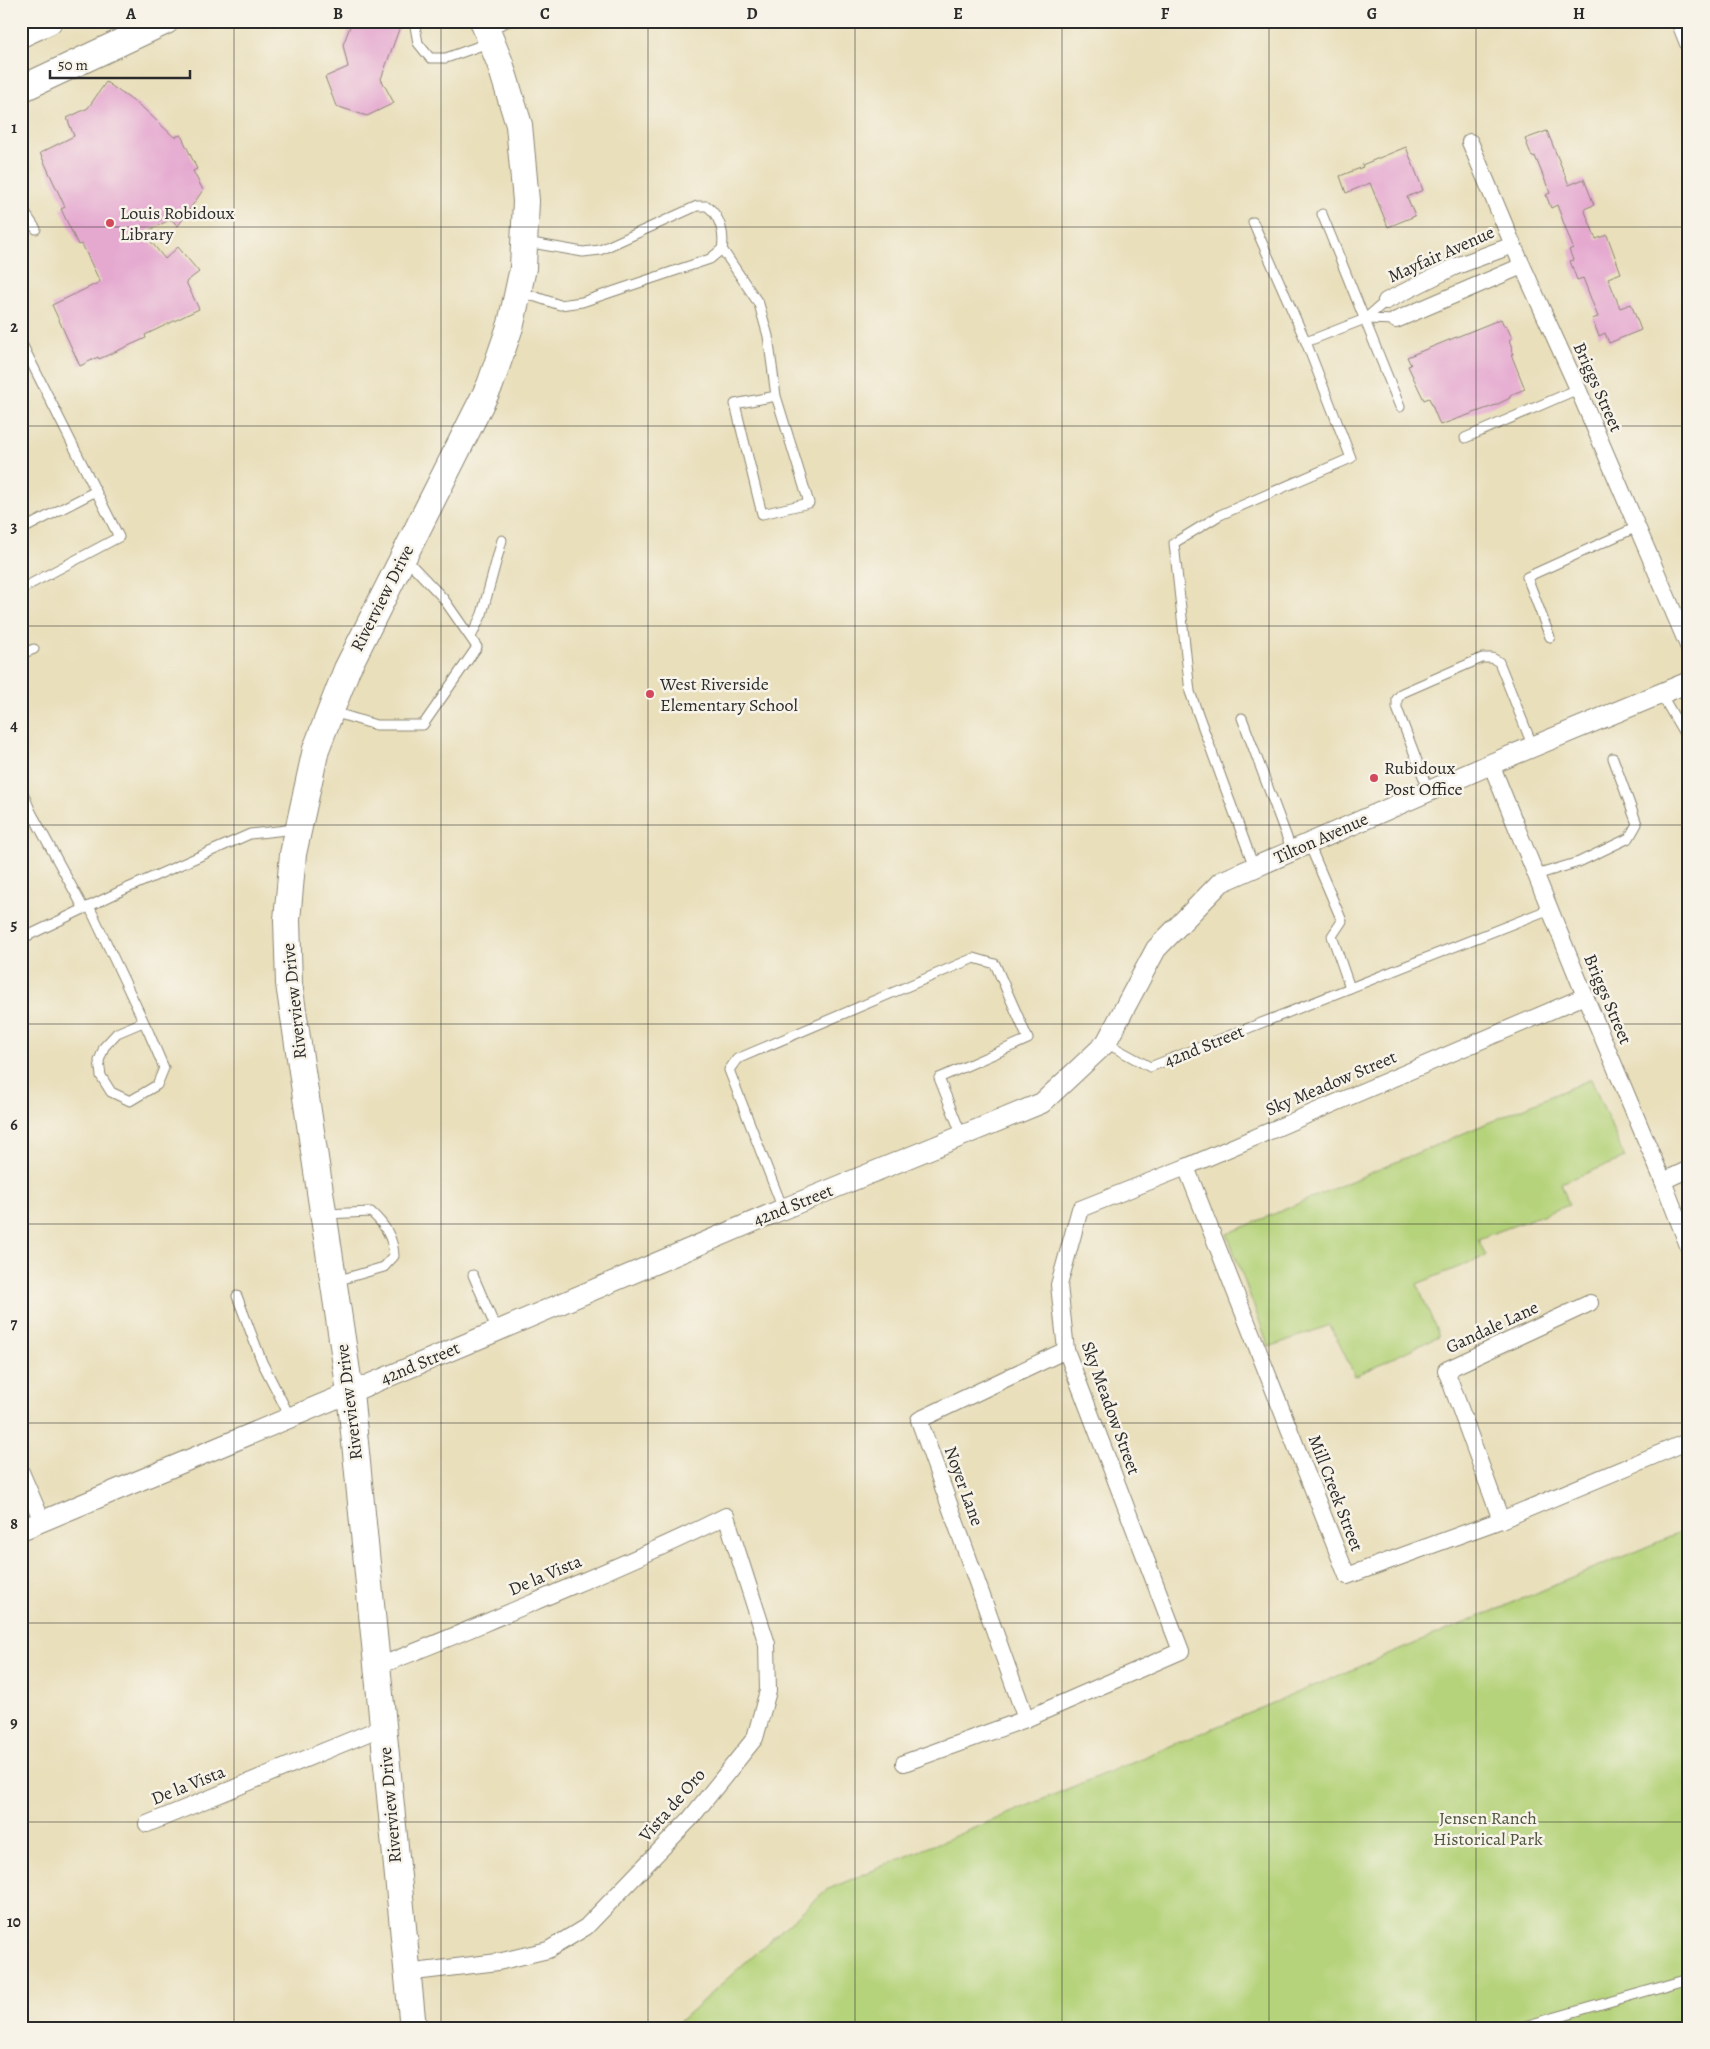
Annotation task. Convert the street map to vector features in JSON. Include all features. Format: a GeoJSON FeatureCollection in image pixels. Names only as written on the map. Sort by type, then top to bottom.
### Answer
{"type":"FeatureCollection","features":[{"type":"Feature","properties":{"kind":"main road"},"geometry":{"type":"LineString","coordinates":[[21,34],[48,21]]}},
{"type":"Feature","properties":{"kind":"main road"},"geometry":{"type":"LineString","coordinates":[[21,89],[166,21]]}},
{"type":"Feature","properties":{"kind":"main road","name":"Riverview Drive"},"geometry":{"type":"LineString","coordinates":[[413,2028],[406,1973],[378,1666],[350,1392],[322,1215],[289,984],[287,920],[292,854],[316,749],[347,669],[490,384],[511,324],[523,268],[526,201],[519,125],[500,63],[493,29]]}},
{"type":"Feature","properties":{"kind":"street"},"geometry":{"type":"LineString","coordinates":[[1679,21],[1689,46]]}},
{"type":"Feature","properties":{"kind":"street","name":"Briggs Street"},"geometry":{"type":"LineString","coordinates":[[1470,142],[1522,266],[1578,389],[1689,648]]}},
{"type":"Feature","properties":{"kind":"street","name":"Mayfair Avenue"},"geometry":{"type":"LineString","coordinates":[[1386,301],[1454,267],[1513,245]]}},
{"type":"Feature","properties":{"kind":"street"},"geometry":{"type":"LineString","coordinates":[[1396,320],[1522,266]]}},
{"type":"Feature","properties":{"kind":"street"},"geometry":{"type":"LineString","coordinates":[[1428,280],[1437,302]]}},
{"type":"Feature","properties":{"kind":"street","name":"Tilton Avenue"},"geometry":{"type":"LineString","coordinates":[[1106,1043],[1156,949],[1221,882],[1491,764],[1689,682]]}},
{"type":"Feature","properties":{"kind":"street","name":"Briggs Street"},"geometry":{"type":"LineString","coordinates":[[1491,764],[1689,1248]]}},
{"type":"Feature","properties":{"kind":"street","name":"Sky Meadow Street"},"geometry":{"type":"LineString","coordinates":[[904,1763],[1026,1719],[1182,1651],[1066,1350],[1059,1285],[1080,1209],[1186,1167],[1585,996]]}},
{"type":"Feature","properties":{"kind":"street","name":"42nd Street"},"geometry":{"type":"LineString","coordinates":[[21,1530],[783,1209],[1042,1103],[1106,1043]]}},
{"type":"Feature","properties":{"kind":"street","name":"Mill Creek Street"},"geometry":{"type":"LineString","coordinates":[[1186,1167],[1347,1576],[1501,1520],[1689,1441]]}},
{"type":"Feature","properties":{"kind":"street"},"geometry":{"type":"LineString","coordinates":[[1663,1181],[1689,1169]]}},
{"type":"Feature","properties":{"kind":"street","name":"Gandale Lane"},"geometry":{"type":"LineString","coordinates":[[1501,1520],[1446,1370],[1590,1303]]}},
{"type":"Feature","properties":{"kind":"street","name":"Noyer Lane"},"geometry":{"type":"LineString","coordinates":[[1026,1719],[919,1420],[1066,1350]]}},
{"type":"Feature","properties":{"kind":"street"},"geometry":{"type":"LineString","coordinates":[[21,1472],[42,1521]]}},
{"type":"Feature","properties":{"kind":"street","name":"De la Vista"},"geometry":{"type":"LineString","coordinates":[[378,1666],[600,1574],[726,1516]]}},
{"type":"Feature","properties":{"kind":"street","name":"Vista de Oro"},"geometry":{"type":"LineString","coordinates":[[406,1973],[498,1962],[548,1950],[586,1927],[690,1819],[755,1738],[768,1691],[767,1644],[726,1516]]}},
{"type":"Feature","properties":{"kind":"street","name":"De la Vista"},"geometry":{"type":"LineString","coordinates":[[147,1824],[383,1727]]}},
{"type":"Feature","properties":{"kind":"lane"},"geometry":{"type":"LineString","coordinates":[[414,21],[418,43],[430,58],[446,58],[493,29]]}},
{"type":"Feature","properties":{"kind":"lane"},"geometry":{"type":"LineString","coordinates":[[21,206],[36,229]]}},
{"type":"Feature","properties":{"kind":"lane"},"geometry":{"type":"LineString","coordinates":[[518,292],[560,305],[582,302],[717,255],[722,249],[724,238],[714,211],[708,206],[697,206],[600,250],[583,252],[524,242]]}},
{"type":"Feature","properties":{"kind":"lane"},"geometry":{"type":"LineString","coordinates":[[1322,214],[1400,407]]}},
{"type":"Feature","properties":{"kind":"lane"},"geometry":{"type":"LineString","coordinates":[[1253,222],[1306,342],[1351,458],[1220,515],[1174,543],[1190,692],[1254,868]]}},
{"type":"Feature","properties":{"kind":"lane"},"geometry":{"type":"LineString","coordinates":[[722,249],[759,304],[768,336],[776,396],[809,503],[762,514],[735,404],[776,396]]}},
{"type":"Feature","properties":{"kind":"lane"},"geometry":{"type":"LineString","coordinates":[[1306,342],[1365,319],[1386,301]]}},
{"type":"Feature","properties":{"kind":"lane"},"geometry":{"type":"LineString","coordinates":[[1365,319],[1396,320]]}},
{"type":"Feature","properties":{"kind":"lane"},"geometry":{"type":"LineString","coordinates":[[21,342],[119,538],[21,589]]}},
{"type":"Feature","properties":{"kind":"lane"},"geometry":{"type":"LineString","coordinates":[[1466,438],[1578,389]]}},
{"type":"Feature","properties":{"kind":"lane"},"geometry":{"type":"LineString","coordinates":[[21,530],[96,491]]}},
{"type":"Feature","properties":{"kind":"lane"},"geometry":{"type":"LineString","coordinates":[[1550,637],[1527,577],[1637,527]]}},
{"type":"Feature","properties":{"kind":"lane"},"geometry":{"type":"LineString","coordinates":[[471,637],[482,614],[502,540]]}},
{"type":"Feature","properties":{"kind":"lane"},"geometry":{"type":"LineString","coordinates":[[331,711],[376,725],[423,726],[478,647],[443,598],[403,556]]}},
{"type":"Feature","properties":{"kind":"lane"},"geometry":{"type":"LineString","coordinates":[[21,654],[34,649]]}},
{"type":"Feature","properties":{"kind":"lane"},"geometry":{"type":"LineString","coordinates":[[1429,792],[1397,708],[1397,699],[1402,693],[1482,658],[1492,658],[1499,662],[1534,747]]}},
{"type":"Feature","properties":{"kind":"lane"},"geometry":{"type":"LineString","coordinates":[[1661,694],[1689,742]]}},
{"type":"Feature","properties":{"kind":"lane"},"geometry":{"type":"LineString","coordinates":[[1242,718],[1300,848],[1342,921],[1332,936],[1350,988]]}},
{"type":"Feature","properties":{"kind":"lane"},"geometry":{"type":"LineString","coordinates":[[1536,875],[1579,862],[1629,838],[1637,824],[1613,758]]}},
{"type":"Feature","properties":{"kind":"lane"},"geometry":{"type":"LineString","coordinates":[[21,788],[31,812],[87,908],[143,1022],[164,1068],[157,1085],[130,1101],[111,1092],[101,1076],[99,1061],[104,1047],[117,1032],[143,1022]]}},
{"type":"Feature","properties":{"kind":"lane"},"geometry":{"type":"LineString","coordinates":[[21,811],[31,812]]}},
{"type":"Feature","properties":{"kind":"lane"},"geometry":{"type":"LineString","coordinates":[[21,939],[250,834],[298,828]]}},
{"type":"Feature","properties":{"kind":"lane","name":"42nd Street"},"geometry":{"type":"LineString","coordinates":[[1106,1043],[1150,1067],[1550,909]]}},
{"type":"Feature","properties":{"kind":"lane"},"geometry":{"type":"LineString","coordinates":[[783,1209],[729,1070],[737,1059],[974,958],[995,964],[1028,1039],[939,1078],[962,1136]]}},
{"type":"Feature","properties":{"kind":"lane"},"geometry":{"type":"LineString","coordinates":[[322,1215],[371,1212],[383,1223],[393,1243],[394,1256],[384,1267],[333,1282]]}},
{"type":"Feature","properties":{"kind":"lane"},"geometry":{"type":"LineString","coordinates":[[473,1275],[497,1331]]}},
{"type":"Feature","properties":{"kind":"lane"},"geometry":{"type":"LineString","coordinates":[[237,1296],[262,1362],[290,1417]]}},
{"type":"Feature","properties":{"kind":"lane"},"geometry":{"type":"LineString","coordinates":[[1518,2028],[1689,1979]]}},
{"type":"Feature","properties":{"kind":"green space"},"geometry":{"type":"Polygon","coordinates":[[[1591,1079],[1625,1158],[1561,1183],[1569,1205],[1478,1239],[1486,1256],[1417,1284],[1439,1336],[1355,1376],[1330,1325],[1269,1347],[1227,1234],[1591,1079]]]}},
{"type":"Feature","properties":{"kind":"green space","name":"Jensen Ranch Historical Park"},"geometry":{"type":"Polygon","coordinates":[[[1689,1529],[1689,2028],[678,2028],[680,2021],[826,1890],[1689,1529]]]}},
{"type":"Feature","properties":{"kind":"building"},"geometry":{"type":"Polygon","coordinates":[[[352,21],[402,21],[381,79],[394,103],[367,116],[336,106],[325,77],[348,67],[343,45],[352,21]]]}},
{"type":"Feature","properties":{"kind":"building","name":"Louis Robidoux Library"},"geometry":{"type":"Polygon","coordinates":[[[106,82],[143,108],[174,137],[181,135],[197,169],[193,171],[203,190],[178,226],[171,219],[144,233],[165,259],[178,247],[199,272],[186,282],[199,309],[145,335],[146,338],[80,366],[52,305],[100,282],[82,244],[78,245],[61,209],[65,207],[40,153],[74,136],[67,118],[88,108],[106,82]]]}},
{"type":"Feature","properties":{"kind":"building"},"geometry":{"type":"Polygon","coordinates":[[[1547,131],[1569,185],[1584,179],[1594,205],[1584,209],[1596,239],[1607,235],[1621,273],[1608,278],[1620,308],[1631,304],[1641,330],[1609,343],[1605,333],[1599,336],[1592,319],[1598,317],[1583,278],[1577,280],[1570,261],[1573,260],[1569,250],[1573,248],[1557,205],[1551,208],[1546,195],[1550,193],[1535,156],[1532,157],[1525,139],[1547,131]]]}},
{"type":"Feature","properties":{"kind":"building"},"geometry":{"type":"Polygon","coordinates":[[[1406,147],[1423,190],[1407,197],[1415,216],[1388,227],[1370,183],[1346,193],[1340,176],[1406,147]]]}},
{"type":"Feature","properties":{"kind":"building"},"geometry":{"type":"Polygon","coordinates":[[[1501,319],[1512,338],[1509,340],[1513,354],[1511,354],[1525,389],[1510,395],[1510,398],[1496,405],[1440,425],[1429,398],[1424,400],[1408,366],[1411,365],[1407,357],[1501,319]]]}},
{"type":"Feature","properties":{"kind":"place","name":"Louis Robidoux Library"},"geometry":{"type":"Point","coordinates":[110,223]}},
{"type":"Feature","properties":{"kind":"place","name":"West Riverside Elementary School"},"geometry":{"type":"Point","coordinates":[650,694]}},
{"type":"Feature","properties":{"kind":"place","name":"Rubidoux Post Office"},"geometry":{"type":"Point","coordinates":[1374,778]}}]}
